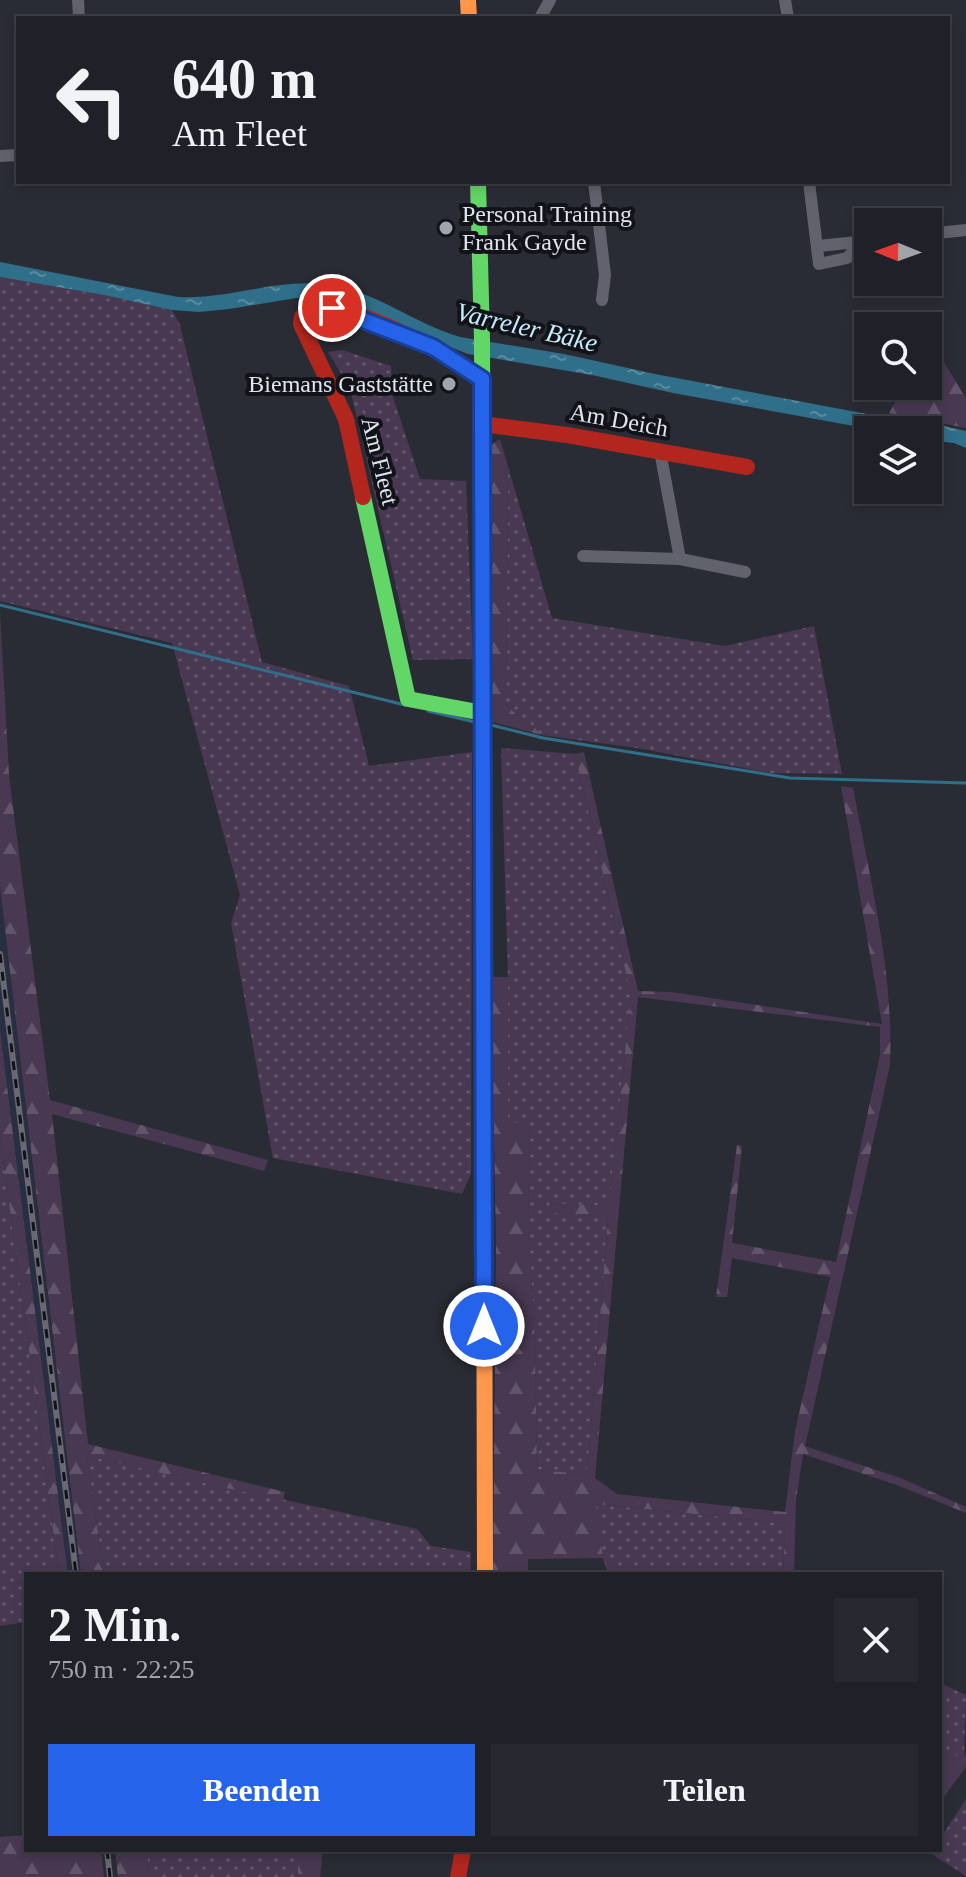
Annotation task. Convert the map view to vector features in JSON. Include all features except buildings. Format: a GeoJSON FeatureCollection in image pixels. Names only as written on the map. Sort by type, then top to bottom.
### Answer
{"type":"FeatureCollection","features":[{"type":"Feature","properties":{"kind":"main road"},"geometry":{"type":"LineString","coordinates":[[478,184],[482,337],[485,1572]]}},
{"type":"Feature","properties":{"kind":"main road","name":"Am Fleet"},"geometry":{"type":"LineString","coordinates":[[482,379],[433,347],[356,315],[320,307],[302,317],[301,324],[346,419],[408,699],[482,720]]}},
{"type":"Feature","properties":{"kind":"main road","name":"Am Deich"},"geometry":{"type":"LineString","coordinates":[[482,424],[567,435],[747,467]]}},
{"type":"Feature","properties":{"kind":"main road"},"geometry":{"type":"LineString","coordinates":[[458,1877],[463,1852]]}},
{"type":"Feature","properties":{"kind":"street"},"geometry":{"type":"LineString","coordinates":[[594,184],[605,275],[602,300]]}},
{"type":"Feature","properties":{"kind":"street"},"geometry":{"type":"LineString","coordinates":[[809,184],[818,246],[854,243]]}},
{"type":"Feature","properties":{"kind":"street"},"geometry":{"type":"LineString","coordinates":[[942,233],[966,230]]}},
{"type":"Feature","properties":{"kind":"street"},"geometry":{"type":"LineString","coordinates":[[660,451],[680,559]]}},
{"type":"Feature","properties":{"kind":"street"},"geometry":{"type":"LineString","coordinates":[[583,556],[680,559],[745,572]]}},
{"type":"Feature","properties":{"kind":"shaded area"},"geometry":{"type":"Polygon","coordinates":[[[0,886],[81,1572],[68,1572],[0,1030],[0,886]]]}},
{"type":"Feature","properties":{"kind":"green space"},"geometry":{"type":"Polygon","coordinates":[[[0,277],[172,310],[180,325],[262,662],[349,686],[369,766],[472,752],[471,1174],[462,1194],[273,1158],[231,923],[240,895],[172,643],[0,601],[0,277]]]}},
{"type":"Feature","properties":{"kind":"green space"},"geometry":{"type":"Polygon","coordinates":[[[342,350],[391,366],[392,394],[420,479],[466,481],[473,659],[413,660],[350,388],[328,352],[342,350]]]}},
{"type":"Feature","properties":{"kind":"green space"},"geometry":{"type":"Polygon","coordinates":[[[942,359],[966,398],[966,428],[942,423],[942,416],[889,413],[896,400],[942,400],[942,359]]]}},
{"type":"Feature","properties":{"kind":"green space"},"geometry":{"type":"Polygon","coordinates":[[[500,439],[508,466],[506,704],[541,735],[489,721],[491,445],[500,439]]]}},
{"type":"Feature","properties":{"kind":"green space"},"geometry":{"type":"Polygon","coordinates":[[[508,466],[552,618],[725,646],[814,626],[842,774],[771,773],[637,748],[541,735],[515,713],[506,704],[508,466]]]}},
{"type":"Feature","properties":{"kind":"green space"},"geometry":{"type":"Polygon","coordinates":[[[0,613],[9,775],[50,1100],[268,1160],[264,1171],[52,1114],[88,1444],[285,1492],[283,1501],[87,1456],[104,1572],[81,1572],[0,886],[0,613]]]}},
{"type":"Feature","properties":{"kind":"green space"},"geometry":{"type":"Polygon","coordinates":[[[501,748],[575,754],[631,995],[609,1207],[550,1203],[549,1212],[608,1217],[587,1474],[537,1470],[535,1342],[528,1228],[530,1123],[508,1123],[508,977],[501,748]]]}},
{"type":"Feature","properties":{"kind":"green space"},"geometry":{"type":"Polygon","coordinates":[[[584,752],[638,991],[671,992],[882,1024],[841,786],[853,788],[885,960],[890,1065],[805,1446],[903,1479],[966,1507],[966,1513],[897,1485],[803,1454],[796,1500],[794,1572],[783,1572],[785,1523],[596,1504],[603,1558],[528,1559],[528,1572],[493,1572],[496,1243],[491,977],[508,977],[508,1123],[530,1123],[528,1228],[535,1342],[537,1470],[587,1474],[608,1218],[549,1212],[550,1203],[609,1206],[631,995],[575,754],[584,752]],[[638,997],[595,1478],[617,1494],[785,1512],[795,1431],[830,1277],[732,1258],[727,1297],[716,1297],[737,1145],[742,1146],[732,1243],[836,1262],[880,1055],[880,1027],[638,997]]]}},
{"type":"Feature","properties":{"kind":"green space"},"geometry":{"type":"Polygon","coordinates":[[[0,1030],[68,1572],[59,1572],[0,1136],[0,1030]]]}},
{"type":"Feature","properties":{"kind":"green space"},"geometry":{"type":"Polygon","coordinates":[[[0,1136],[59,1572],[24,1572],[24,1622],[0,1626],[0,1136]]]}},
{"type":"Feature","properties":{"kind":"green space"},"geometry":{"type":"Polygon","coordinates":[[[87,1456],[417,1529],[431,1546],[471,1552],[470,1572],[104,1572],[87,1456]]]}},
{"type":"Feature","properties":{"kind":"green space"},"geometry":{"type":"Polygon","coordinates":[[[595,1504],[785,1523],[783,1572],[607,1572],[595,1504]]]}},
{"type":"Feature","properties":{"kind":"green space"},"geometry":{"type":"Polygon","coordinates":[[[942,1684],[966,1695],[964,1757],[942,1753],[942,1684]]]}},
{"type":"Feature","properties":{"kind":"green space"},"geometry":{"type":"Polygon","coordinates":[[[942,1753],[964,1757],[966,1754],[966,1767],[942,1799],[942,1753]]]}},
{"type":"Feature","properties":{"kind":"green space"},"geometry":{"type":"Polygon","coordinates":[[[966,1799],[966,1876],[930,1853],[942,1852],[942,1836],[966,1799]]]}},
{"type":"Feature","properties":{"kind":"green space"},"geometry":{"type":"Polygon","coordinates":[[[24,1835],[24,1852],[101,1852],[104,1877],[0,1877],[0,1837],[24,1835]]]}},
{"type":"Feature","properties":{"kind":"green space"},"geometry":{"type":"Polygon","coordinates":[[[115,1852],[146,1852],[150,1877],[118,1877],[115,1852]]]}},
{"type":"Feature","properties":{"kind":"green space"},"geometry":{"type":"Polygon","coordinates":[[[146,1852],[298,1852],[298,1877],[150,1877],[146,1852]]]}},
{"type":"Feature","properties":{"kind":"green space"},"geometry":{"type":"Polygon","coordinates":[[[298,1852],[323,1852],[320,1877],[298,1877],[298,1852]]]}},
{"type":"Feature","properties":{"kind":"water"},"geometry":{"type":"Polygon","coordinates":[[[0,262],[178,297],[292,284],[330,285],[364,294],[460,337],[564,354],[878,416],[854,416],[854,426],[468,354],[335,301],[296,298],[199,312],[172,310],[0,277],[0,262]]]}},
{"type":"Feature","properties":{"kind":"water"},"geometry":{"type":"Polygon","coordinates":[[[942,426],[966,431],[966,448],[942,442],[942,426]]]}},
{"type":"Feature","properties":{"kind":"waterway"},"geometry":{"type":"LineString","coordinates":[[0,605],[405,705]]}},
{"type":"Feature","properties":{"kind":"waterway"},"geometry":{"type":"LineString","coordinates":[[428,711],[475,722]]}},
{"type":"Feature","properties":{"kind":"waterway"},"geometry":{"type":"LineString","coordinates":[[491,725],[543,738],[790,778],[966,783]]}},
{"type":"Feature","properties":{"kind":"railway"},"geometry":{"type":"LineString","coordinates":[[0,954],[76,1572]]}},
{"type":"Feature","properties":{"kind":"railway"},"geometry":{"type":"LineString","coordinates":[[107,1852],[110,1877]]}},
{"type":"Feature","properties":{"kind":"traffic: fast"},"geometry":{"type":"LineString","coordinates":[[478,184],[482,339],[483,686]]}},
{"type":"Feature","properties":{"kind":"traffic: fast"},"geometry":{"type":"LineString","coordinates":[[363,497],[408,699],[483,713]]}},
{"type":"Feature","properties":{"kind":"traffic: slow"},"geometry":{"type":"LineString","coordinates":[[468,0],[469,16]]}},
{"type":"Feature","properties":{"kind":"traffic: slow"},"geometry":{"type":"LineString","coordinates":[[484,1145],[485,1572]]}},
{"type":"Feature","properties":{"kind":"traffic: jam"},"geometry":{"type":"LineString","coordinates":[[363,497],[346,419],[301,324],[302,317],[320,307],[361,316],[404,334],[482,379]]}},
{"type":"Feature","properties":{"kind":"traffic: jam"},"geometry":{"type":"LineString","coordinates":[[482,424],[567,435],[747,467]]}},
{"type":"Feature","properties":{"kind":"traffic: jam"},"geometry":{"type":"LineString","coordinates":[[483,686],[484,1145]]}},
{"type":"Feature","properties":{"kind":"traffic: jam"},"geometry":{"type":"LineString","coordinates":[[458,1877],[463,1852]]}},
{"type":"Feature","properties":{"kind":"place","name":"Personal Training Frank Gayde"},"geometry":{"type":"Point","coordinates":[446,228]}},
{"type":"Feature","properties":{"kind":"place","name":"Biemans Gaststätte"},"geometry":{"type":"Point","coordinates":[449,384]}},
{"type":"Feature","properties":{"kind":"route"},"geometry":{"type":"LineString","coordinates":[[332,308],[433,347],[482,379],[484,1326]]}},
{"type":"Feature","properties":{"kind":"water label","name":"Varreler Bäke"},"geometry":{"type":"Point","coordinates":[527,327]}}]}
